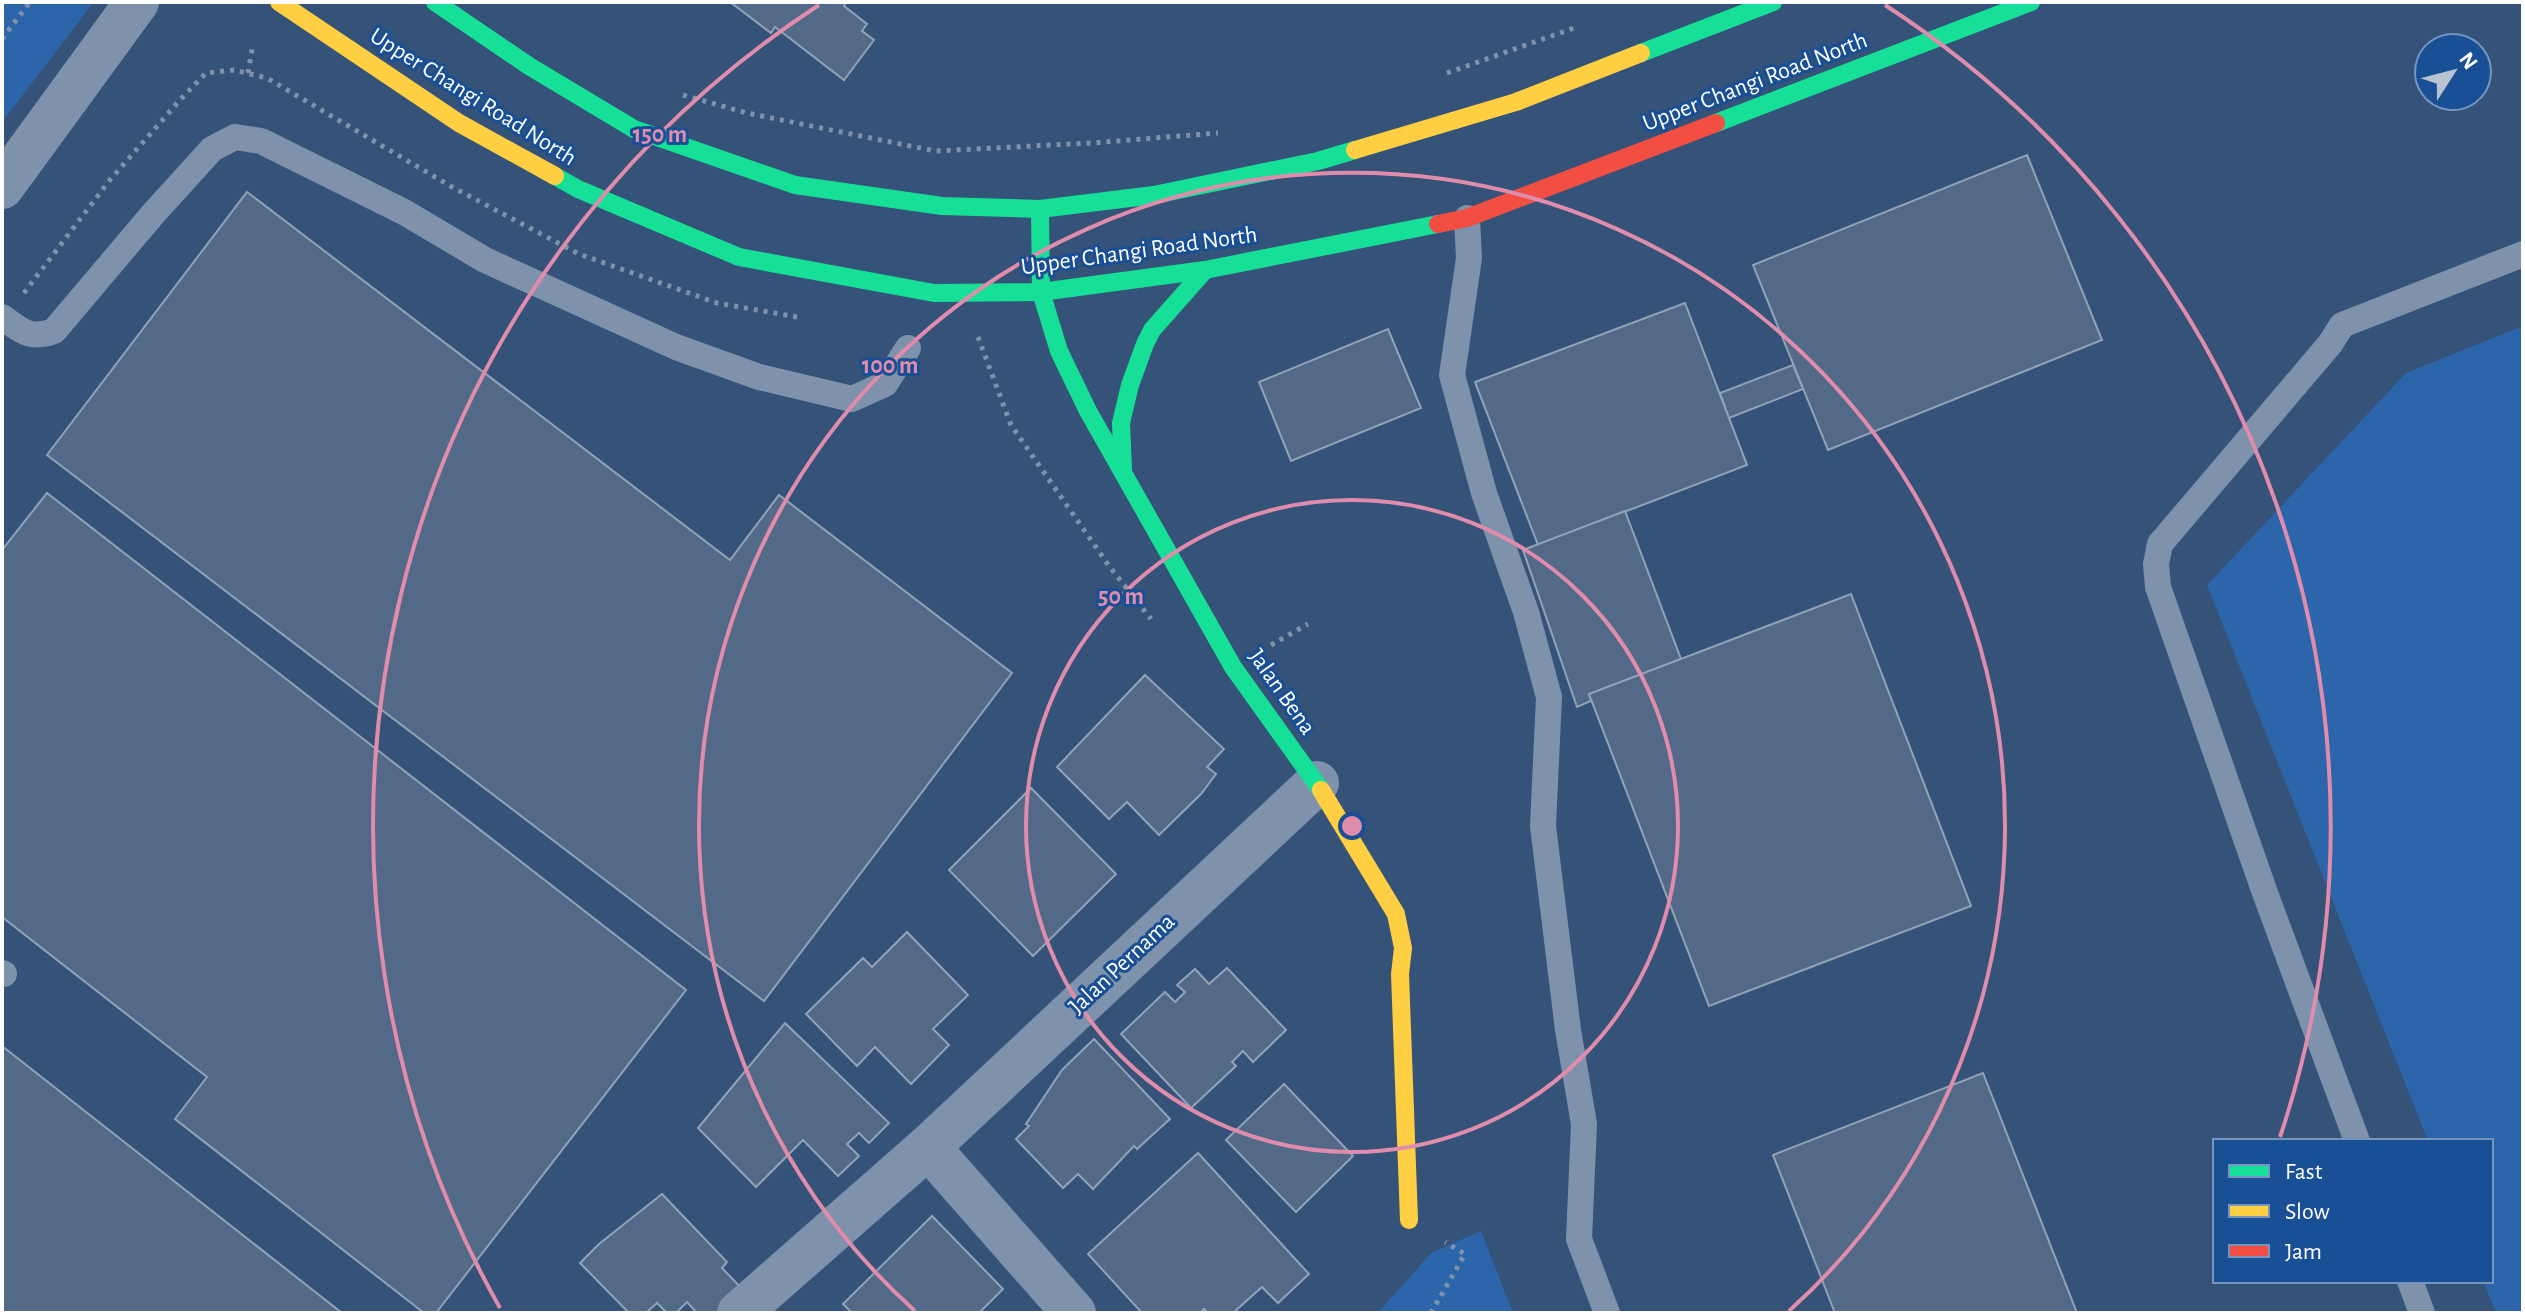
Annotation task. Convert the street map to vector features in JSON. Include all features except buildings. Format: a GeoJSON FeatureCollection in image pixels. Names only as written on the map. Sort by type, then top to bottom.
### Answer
{"type":"FeatureCollection","features":[{"type":"Feature","properties":{"kind":"street"},"geometry":{"type":"LineString","coordinates":[[2,187],[137,2]]}},
{"type":"Feature","properties":{"kind":"street","name":"Upper Changi Road North"},"geometry":{"type":"LineString","coordinates":[[279,2],[459,123],[565,182],[739,257],[934,293],[1041,292],[1205,270],[1467,218],[2031,2]]}},
{"type":"Feature","properties":{"kind":"street"},"geometry":{"type":"LineString","coordinates":[[435,2],[529,66],[634,129],[795,185],[942,206],[1040,209],[1154,195],[1318,161],[1516,102],[1773,2]]}},
{"type":"Feature","properties":{"kind":"street","name":"Jalan Bena"},"geometry":{"type":"LineString","coordinates":[[1040,209],[1041,292],[1059,351],[1088,411],[1233,667],[1317,783],[1396,914],[1403,948],[1400,974],[1409,1220]]}},
{"type":"Feature","properties":{"kind":"street"},"geometry":{"type":"LineString","coordinates":[[1123,473],[1121,423],[1130,385],[1145,344],[1152,330],[1205,270]]}},
{"type":"Feature","properties":{"kind":"street","name":"Jalan Pernama"},"geometry":{"type":"LineString","coordinates":[[739,1313],[928,1147],[1317,783]]}},
{"type":"Feature","properties":{"kind":"street"},"geometry":{"type":"LineString","coordinates":[[928,1147],[1074,1313]]}},
{"type":"Feature","properties":{"kind":"lane"},"geometry":{"type":"LineString","coordinates":[[2,317],[27,334],[40,336],[54,331],[212,149],[235,137],[261,141],[304,162],[404,212],[485,260],[676,347],[759,377],[852,399],[885,384],[908,348]]}},
{"type":"Feature","properties":{"kind":"lane"},"geometry":{"type":"LineString","coordinates":[[1467,218],[1469,258],[1452,375],[1484,493],[1526,612],[1549,697],[1543,826],[1568,1030],[1584,1124],[1579,1239],[1607,1313]]}},
{"type":"Feature","properties":{"kind":"lane"},"geometry":{"type":"LineString","coordinates":[[2356,1139],[2265,893],[2158,587],[2156,564],[2160,544],[2330,344],[2342,325],[2523,254]]}},
{"type":"Feature","properties":{"kind":"lane"},"geometry":{"type":"LineString","coordinates":[[2411,1283],[2422,1313]]}},
{"type":"Feature","properties":{"kind":"path"},"geometry":{"type":"LineString","coordinates":[[2,39],[30,2]]}},
{"type":"Feature","properties":{"kind":"path"},"geometry":{"type":"LineString","coordinates":[[1443,74],[1587,23]]}},
{"type":"Feature","properties":{"kind":"path"},"geometry":{"type":"LineString","coordinates":[[248,73],[252,49]]}},
{"type":"Feature","properties":{"kind":"path"},"geometry":{"type":"LineString","coordinates":[[677,94],[747,113],[935,151],[1231,132]]}},
{"type":"Feature","properties":{"kind":"path"},"geometry":{"type":"LineString","coordinates":[[976,330],[1011,425],[1109,566],[1158,627]]}},
{"type":"Feature","properties":{"kind":"path"},"geometry":{"type":"LineString","coordinates":[[1409,1220],[1465,1254],[1431,1313]]}},
{"type":"Feature","properties":{"kind":"shaded area"},"geometry":{"type":"Polygon","coordinates":[[[2,2],[94,2],[2,122],[2,2]]]}},
{"type":"Feature","properties":{"kind":"shaded area"},"geometry":{"type":"Polygon","coordinates":[[[2523,326],[2523,1313],[2496,1313],[2484,1283],[2493,1283],[2493,1139],[2427,1139],[2207,585],[2406,373],[2523,326]]]}},
{"type":"Feature","properties":{"kind":"shaded area"},"geometry":{"type":"Polygon","coordinates":[[[1481,1231],[1513,1313],[1378,1313],[1431,1253],[1481,1231]]]}},
{"type":"Feature","properties":{"kind":"traffic: fast"},"geometry":{"type":"LineString","coordinates":[[435,2],[529,66],[634,129],[795,185],[942,206],[1040,209],[1154,195],[1318,161],[1355,150]]}},
{"type":"Feature","properties":{"kind":"traffic: fast"},"geometry":{"type":"LineString","coordinates":[[1641,53],[1773,2]]}},
{"type":"Feature","properties":{"kind":"traffic: fast"},"geometry":{"type":"LineString","coordinates":[[1716,123],[2031,2]]}},
{"type":"Feature","properties":{"kind":"traffic: fast"},"geometry":{"type":"LineString","coordinates":[[555,176],[578,189],[739,257],[934,293],[1041,292],[1205,270],[1438,224]]}},
{"type":"Feature","properties":{"kind":"traffic: fast"},"geometry":{"type":"LineString","coordinates":[[1040,209],[1041,292],[1059,351],[1088,411],[1233,667],[1321,790]]}},
{"type":"Feature","properties":{"kind":"traffic: fast"},"geometry":{"type":"LineString","coordinates":[[1123,470],[1121,423],[1130,385],[1145,344],[1152,330],[1205,270]]}},
{"type":"Feature","properties":{"kind":"traffic: slow"},"geometry":{"type":"LineString","coordinates":[[279,2],[459,123],[555,176]]}},
{"type":"Feature","properties":{"kind":"traffic: slow"},"geometry":{"type":"LineString","coordinates":[[1355,150],[1516,102],[1641,53]]}},
{"type":"Feature","properties":{"kind":"traffic: slow"},"geometry":{"type":"LineString","coordinates":[[1321,790],[1396,914],[1403,948],[1400,974],[1409,1220]]}},
{"type":"Feature","properties":{"kind":"traffic: jam"},"geometry":{"type":"LineString","coordinates":[[1438,224],[1467,218],[1716,123]]}}]}
